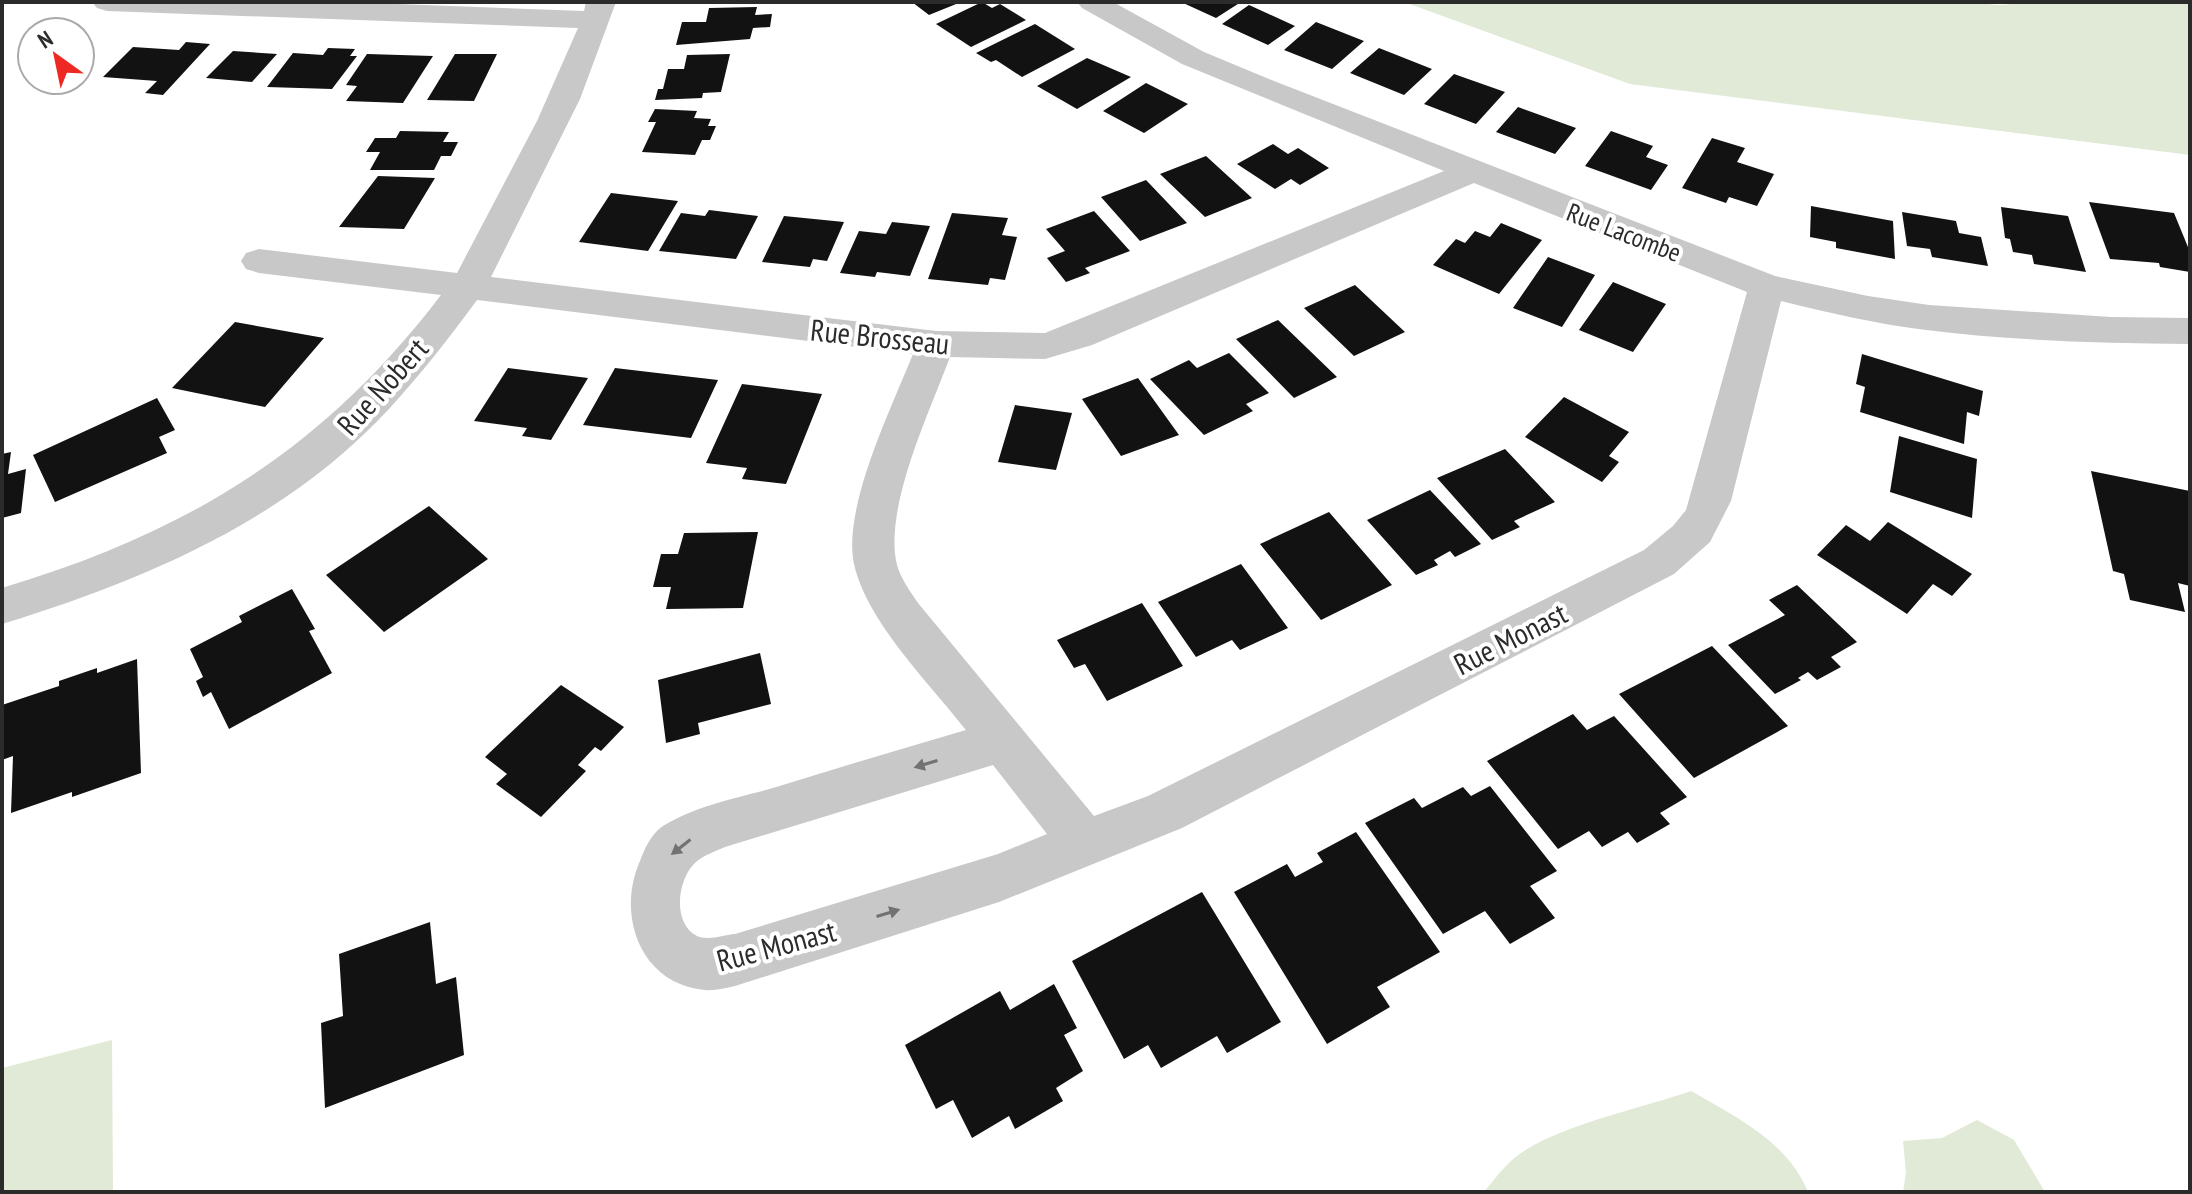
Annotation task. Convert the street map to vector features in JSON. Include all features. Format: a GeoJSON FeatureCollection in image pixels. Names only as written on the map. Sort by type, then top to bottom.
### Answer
{"type":"FeatureCollection","features":[{"type":"Feature","properties":{"kind":"street"},"geometry":{"type":"LineString","coordinates":[[107,2],[599,11]]}},
{"type":"Feature","properties":{"kind":"street","name":"Rue Lacombe"},"geometry":{"type":"LineString","coordinates":[[1092,2],[1193,58],[1471,172],[1767,286],[1868,309],[1929,318],[2111,330],[2190,331]]}},
{"type":"Feature","properties":{"kind":"street","name":"Rue Nobert"},"geometry":{"type":"LineString","coordinates":[[2,606],[54,592],[155,552],[214,522],[275,485],[322,451],[362,414],[402,370],[467,286],[570,92],[599,11]]}},
{"type":"Feature","properties":{"kind":"street","name":"Rue Brosseau"},"geometry":{"type":"LineString","coordinates":[[259,261],[936,344],[1045,346],[1079,336],[1471,172]]}},
{"type":"Feature","properties":{"kind":"street","name":"Rue Monast"},"geometry":{"type":"LineString","coordinates":[[1001,741],[717,827],[678,846],[661,870],[653,902],[659,933],[681,956],[702,965],[735,960],[999,878],[1165,812],[1659,562],[1685,544],[1705,519],[1767,286]]}},
{"type":"Feature","properties":{"kind":"street"},"geometry":{"type":"LineString","coordinates":[[936,344],[880,498],[873,528],[874,558],[886,589],[902,616],[1085,843]]}},
{"type":"Feature","properties":{"kind":"green space"},"geometry":{"type":"Polygon","coordinates":[[[1404,2],[1968,2],[1998,5],[2190,2],[2190,155],[1630,84],[1404,2]]]}},
{"type":"Feature","properties":{"kind":"green space"},"geometry":{"type":"Polygon","coordinates":[[[112,1040],[113,1192],[2,1192],[2,1068],[112,1040]]]}},
{"type":"Feature","properties":{"kind":"green space"},"geometry":{"type":"Polygon","coordinates":[[[1691,1091],[1774,1144],[1799,1174],[1808,1192],[1484,1192],[1512,1160],[1528,1148],[1572,1128],[1691,1091]]]}},
{"type":"Feature","properties":{"kind":"green space"},"geometry":{"type":"Polygon","coordinates":[[[1977,1120],[2014,1140],[2045,1192],[1903,1192],[1906,1172],[1903,1141],[1942,1138],[1977,1120]]]}},
{"type":"Feature","properties":{"kind":"building"},"geometry":{"type":"Polygon","coordinates":[[[912,2],[961,2],[929,15],[912,2]]]}},
{"type":"Feature","properties":{"kind":"building"},"geometry":{"type":"Polygon","coordinates":[[[982,2],[992,8],[1000,4],[1026,20],[971,47],[936,24],[982,2]]]}},
{"type":"Feature","properties":{"kind":"building"},"geometry":{"type":"Polygon","coordinates":[[[1181,2],[1241,2],[1216,18],[1181,2]]]}},
{"type":"Feature","properties":{"kind":"building"},"geometry":{"type":"Polygon","coordinates":[[[1249,5],[1295,26],[1268,45],[1222,24],[1249,5]]]}},
{"type":"Feature","properties":{"kind":"building"},"geometry":{"type":"Polygon","coordinates":[[[757,7],[755,15],[772,14],[770,27],[753,28],[750,39],[676,45],[682,22],[706,22],[709,8],[757,7]]]}},
{"type":"Feature","properties":{"kind":"building"},"geometry":{"type":"Polygon","coordinates":[[[1316,22],[1364,41],[1332,69],[1284,50],[1316,22]]]}},
{"type":"Feature","properties":{"kind":"building"},"geometry":{"type":"Polygon","coordinates":[[[1035,24],[1075,49],[1022,77],[996,60],[991,62],[976,53],[1035,24]]]}},
{"type":"Feature","properties":{"kind":"building"},"geometry":{"type":"Polygon","coordinates":[[[186,42],[210,44],[163,95],[145,93],[157,81],[103,77],[133,47],[179,50],[186,42]]]}},
{"type":"Feature","properties":{"kind":"building"},"geometry":{"type":"Polygon","coordinates":[[[328,48],[355,49],[350,56],[357,56],[332,89],[267,87],[293,53],[323,55],[328,48]]]}},
{"type":"Feature","properties":{"kind":"building"},"geometry":{"type":"Polygon","coordinates":[[[1379,48],[1432,69],[1404,95],[1350,73],[1379,48]]]}},
{"type":"Feature","properties":{"kind":"building"},"geometry":{"type":"Polygon","coordinates":[[[233,51],[277,54],[252,82],[206,78],[233,51]]]}},
{"type":"Feature","properties":{"kind":"building"},"geometry":{"type":"Polygon","coordinates":[[[367,54],[433,56],[403,103],[346,101],[357,86],[346,85],[367,54]]]}},
{"type":"Feature","properties":{"kind":"building"},"geometry":{"type":"Polygon","coordinates":[[[455,54],[497,54],[474,101],[427,100],[455,54]]]}},
{"type":"Feature","properties":{"kind":"building"},"geometry":{"type":"Polygon","coordinates":[[[730,54],[721,92],[703,93],[702,98],[655,100],[658,89],[663,89],[668,69],[684,69],[687,55],[730,54]]]}},
{"type":"Feature","properties":{"kind":"building"},"geometry":{"type":"Polygon","coordinates":[[[1087,58],[1131,77],[1077,109],[1037,86],[1087,58]]]}},
{"type":"Feature","properties":{"kind":"building"},"geometry":{"type":"Polygon","coordinates":[[[1454,74],[1505,92],[1476,124],[1424,104],[1454,74]]]}},
{"type":"Feature","properties":{"kind":"building"},"geometry":{"type":"Polygon","coordinates":[[[1146,83],[1188,104],[1144,133],[1103,111],[1146,83]]]}},
{"type":"Feature","properties":{"kind":"building"},"geometry":{"type":"Polygon","coordinates":[[[1518,107],[1576,128],[1555,154],[1496,132],[1518,107]]]}},
{"type":"Feature","properties":{"kind":"building"},"geometry":{"type":"Polygon","coordinates":[[[655,109],[697,111],[694,118],[711,119],[708,126],[716,126],[710,140],[702,140],[695,155],[642,152],[656,122],[648,122],[655,109]]]}},
{"type":"Feature","properties":{"kind":"building"},"geometry":{"type":"Polygon","coordinates":[[[400,131],[449,132],[443,142],[458,142],[451,156],[441,156],[434,170],[370,170],[380,152],[366,152],[375,138],[396,138],[400,131]]]}},
{"type":"Feature","properties":{"kind":"building"},"geometry":{"type":"Polygon","coordinates":[[[1611,131],[1653,146],[1646,157],[1668,165],[1651,190],[1585,166],[1611,131]]]}},
{"type":"Feature","properties":{"kind":"building"},"geometry":{"type":"Polygon","coordinates":[[[1712,138],[1745,148],[1737,162],[1774,174],[1757,206],[1729,197],[1726,203],[1682,188],[1712,138]]]}},
{"type":"Feature","properties":{"kind":"building"},"geometry":{"type":"Polygon","coordinates":[[[1273,144],[1288,154],[1298,148],[1329,168],[1300,185],[1291,179],[1275,189],[1237,164],[1273,144]]]}},
{"type":"Feature","properties":{"kind":"building"},"geometry":{"type":"Polygon","coordinates":[[[1206,156],[1252,198],[1205,217],[1160,174],[1206,156]]]}},
{"type":"Feature","properties":{"kind":"building"},"geometry":{"type":"Polygon","coordinates":[[[378,176],[435,178],[404,229],[339,227],[378,176]]]}},
{"type":"Feature","properties":{"kind":"building"},"geometry":{"type":"Polygon","coordinates":[[[1146,180],[1187,223],[1140,241],[1101,197],[1146,180]]]}},
{"type":"Feature","properties":{"kind":"building"},"geometry":{"type":"Polygon","coordinates":[[[611,193],[678,201],[648,251],[579,242],[611,193]]]}},
{"type":"Feature","properties":{"kind":"building"},"geometry":{"type":"Polygon","coordinates":[[[2089,202],[2174,213],[2190,252],[2190,272],[2160,267],[2159,263],[2110,259],[2089,202]]]}},
{"type":"Feature","properties":{"kind":"building"},"geometry":{"type":"Polygon","coordinates":[[[1811,206],[1893,221],[1895,259],[1836,248],[1836,242],[1810,237],[1811,206]]]}},
{"type":"Feature","properties":{"kind":"building"},"geometry":{"type":"Polygon","coordinates":[[[2001,207],[2068,216],[2086,272],[2034,264],[2032,255],[2013,252],[2010,239],[2005,238],[2001,207]]]}},
{"type":"Feature","properties":{"kind":"building"},"geometry":{"type":"Polygon","coordinates":[[[709,210],[758,216],[736,259],[659,251],[681,213],[705,216],[709,210]]]}},
{"type":"Feature","properties":{"kind":"building"},"geometry":{"type":"Polygon","coordinates":[[[1094,211],[1130,251],[1085,268],[1090,273],[1066,282],[1047,258],[1065,251],[1046,229],[1094,211]]]}},
{"type":"Feature","properties":{"kind":"building"},"geometry":{"type":"Polygon","coordinates":[[[1902,212],[1956,221],[1959,233],[1981,237],[1988,266],[1932,257],[1930,249],[1907,246],[1902,212]]]}},
{"type":"Feature","properties":{"kind":"building"},"geometry":{"type":"Polygon","coordinates":[[[952,213],[1008,218],[1002,235],[1017,237],[1005,280],[990,278],[988,285],[928,279],[952,213]]]}},
{"type":"Feature","properties":{"kind":"building"},"geometry":{"type":"Polygon","coordinates":[[[784,216],[844,222],[827,261],[813,259],[810,267],[762,262],[784,216]]]}},
{"type":"Feature","properties":{"kind":"building"},"geometry":{"type":"Polygon","coordinates":[[[892,222],[930,226],[910,276],[877,272],[875,277],[840,273],[859,231],[886,234],[892,222]]]}},
{"type":"Feature","properties":{"kind":"building"},"geometry":{"type":"Polygon","coordinates":[[[1501,223],[1542,240],[1499,294],[1433,265],[1456,239],[1465,243],[1475,231],[1490,237],[1501,223]]]}},
{"type":"Feature","properties":{"kind":"building"},"geometry":{"type":"Polygon","coordinates":[[[1548,257],[1595,275],[1562,327],[1513,308],[1548,257]]]}},
{"type":"Feature","properties":{"kind":"building"},"geometry":{"type":"Polygon","coordinates":[[[1613,282],[1666,304],[1633,352],[1579,330],[1613,282]]]}},
{"type":"Feature","properties":{"kind":"building"},"geometry":{"type":"Polygon","coordinates":[[[1355,285],[1405,332],[1354,356],[1304,308],[1355,285]]]}},
{"type":"Feature","properties":{"kind":"building"},"geometry":{"type":"Polygon","coordinates":[[[1278,320],[1337,377],[1294,398],[1236,339],[1278,320]]]}},
{"type":"Feature","properties":{"kind":"building"},"geometry":{"type":"Polygon","coordinates":[[[235,322],[324,338],[265,407],[172,388],[235,322]]]}},
{"type":"Feature","properties":{"kind":"building"},"geometry":{"type":"Polygon","coordinates":[[[1229,353],[1269,393],[1246,404],[1253,411],[1204,435],[1150,379],[1189,360],[1197,368],[1229,353]]]}},
{"type":"Feature","properties":{"kind":"building"},"geometry":{"type":"Polygon","coordinates":[[[1862,354],[1983,391],[1979,416],[1967,412],[1964,444],[1860,412],[1865,387],[1856,384],[1862,354]]]}},
{"type":"Feature","properties":{"kind":"building"},"geometry":{"type":"Polygon","coordinates":[[[508,368],[588,378],[551,440],[522,436],[527,428],[474,421],[508,368]]]}},
{"type":"Feature","properties":{"kind":"building"},"geometry":{"type":"Polygon","coordinates":[[[615,368],[718,380],[691,438],[583,425],[615,368]]]}},
{"type":"Feature","properties":{"kind":"building"},"geometry":{"type":"Polygon","coordinates":[[[1138,378],[1179,435],[1121,456],[1082,399],[1138,378]]]}},
{"type":"Feature","properties":{"kind":"building"},"geometry":{"type":"Polygon","coordinates":[[[742,384],[822,394],[786,484],[742,479],[747,468],[706,463],[742,384]]]}},
{"type":"Feature","properties":{"kind":"building"},"geometry":{"type":"Polygon","coordinates":[[[1564,397],[1629,432],[1609,456],[1619,462],[1602,482],[1525,437],[1564,397]]]}},
{"type":"Feature","properties":{"kind":"building"},"geometry":{"type":"Polygon","coordinates":[[[157,398],[175,430],[159,437],[167,453],[55,502],[33,455],[157,398]]]}},
{"type":"Feature","properties":{"kind":"building"},"geometry":{"type":"Polygon","coordinates":[[[1015,405],[1072,413],[1056,470],[998,462],[1015,405]]]}},
{"type":"Feature","properties":{"kind":"building"},"geometry":{"type":"Polygon","coordinates":[[[1899,436],[1977,459],[1972,518],[1890,492],[1899,436]]]}},
{"type":"Feature","properties":{"kind":"building"},"geometry":{"type":"Polygon","coordinates":[[[1505,449],[1555,502],[1514,521],[1520,527],[1492,540],[1437,478],[1505,449]]]}},
{"type":"Feature","properties":{"kind":"building"},"geometry":{"type":"Polygon","coordinates":[[[11,452],[8,474],[26,469],[21,513],[2,518],[2,454],[11,452]]]}},
{"type":"Feature","properties":{"kind":"building"},"geometry":{"type":"Polygon","coordinates":[[[2091,471],[2190,491],[2190,586],[2178,583],[2185,612],[2130,600],[2124,574],[2113,571],[2091,471]]]}},
{"type":"Feature","properties":{"kind":"building"},"geometry":{"type":"Polygon","coordinates":[[[1430,490],[1481,544],[1455,557],[1450,551],[1434,560],[1438,565],[1416,575],[1367,520],[1430,490]]]}},
{"type":"Feature","properties":{"kind":"building"},"geometry":{"type":"Polygon","coordinates":[[[429,506],[488,559],[384,632],[326,575],[429,506]]]}},
{"type":"Feature","properties":{"kind":"building"},"geometry":{"type":"Polygon","coordinates":[[[1329,512],[1392,585],[1321,620],[1260,544],[1329,512]]]}},
{"type":"Feature","properties":{"kind":"building"},"geometry":{"type":"Polygon","coordinates":[[[1888,522],[1972,574],[1952,596],[1933,584],[1907,614],[1817,555],[1846,525],[1870,541],[1888,522]]]}},
{"type":"Feature","properties":{"kind":"building"},"geometry":{"type":"Polygon","coordinates":[[[758,532],[743,608],[666,609],[671,587],[653,587],[661,554],[678,554],[684,533],[758,532]]]}},
{"type":"Feature","properties":{"kind":"building"},"geometry":{"type":"Polygon","coordinates":[[[1241,564],[1288,628],[1240,650],[1232,640],[1196,657],[1158,602],[1241,564]]]}},
{"type":"Feature","properties":{"kind":"building"},"geometry":{"type":"Polygon","coordinates":[[[1797,585],[1857,642],[1831,657],[1841,667],[1817,680],[1808,672],[1798,678],[1801,680],[1775,694],[1728,645],[1785,615],[1769,600],[1797,585]]]}},
{"type":"Feature","properties":{"kind":"building"},"geometry":{"type":"Polygon","coordinates":[[[292,589],[315,629],[309,631],[332,673],[229,729],[211,692],[203,697],[196,681],[203,677],[190,649],[242,622],[239,616],[292,589]]]}},
{"type":"Feature","properties":{"kind":"building"},"geometry":{"type":"Polygon","coordinates":[[[1142,603],[1183,666],[1107,701],[1085,664],[1074,668],[1057,640],[1142,603]]]}},
{"type":"Feature","properties":{"kind":"building"},"geometry":{"type":"Polygon","coordinates":[[[1712,646],[1788,726],[1694,778],[1619,694],[1712,646]]]}},
{"type":"Feature","properties":{"kind":"building"},"geometry":{"type":"Polygon","coordinates":[[[760,653],[771,704],[698,723],[700,734],[666,743],[658,680],[760,653]]]}},
{"type":"Feature","properties":{"kind":"building"},"geometry":{"type":"Polygon","coordinates":[[[137,659],[141,773],[72,797],[72,792],[11,813],[13,756],[2,760],[2,705],[59,686],[59,681],[97,668],[97,673],[137,659]]]}},
{"type":"Feature","properties":{"kind":"building"},"geometry":{"type":"Polygon","coordinates":[[[561,685],[624,727],[601,751],[595,747],[578,765],[586,771],[541,817],[496,784],[507,774],[485,757],[561,685]]]}},
{"type":"Feature","properties":{"kind":"building"},"geometry":{"type":"Polygon","coordinates":[[[1573,714],[1587,730],[1614,716],[1687,797],[1660,813],[1670,824],[1637,843],[1628,832],[1602,847],[1589,831],[1558,849],[1487,761],[1573,714]]]}},
{"type":"Feature","properties":{"kind":"building"},"geometry":{"type":"Polygon","coordinates":[[[1490,786],[1557,871],[1530,886],[1555,918],[1510,944],[1485,911],[1443,934],[1365,823],[1414,798],[1422,808],[1463,787],[1471,796],[1490,786]]]}},
{"type":"Feature","properties":{"kind":"building"},"geometry":{"type":"Polygon","coordinates":[[[1356,832],[1440,952],[1377,987],[1390,1007],[1327,1044],[1234,892],[1287,864],[1295,877],[1323,862],[1317,853],[1356,832]]]}},
{"type":"Feature","properties":{"kind":"building"},"geometry":{"type":"Polygon","coordinates":[[[1202,892],[1281,1022],[1227,1053],[1217,1036],[1161,1068],[1148,1045],[1124,1059],[1072,961],[1202,892]]]}},
{"type":"Feature","properties":{"kind":"building"},"geometry":{"type":"Polygon","coordinates":[[[430,922],[436,984],[456,977],[464,1055],[325,1108],[321,1023],[343,1016],[339,954],[430,922]]]}},
{"type":"Feature","properties":{"kind":"building"},"geometry":{"type":"Polygon","coordinates":[[[1054,984],[1077,1028],[1064,1035],[1083,1071],[1056,1088],[1063,1101],[1015,1129],[1009,1116],[972,1138],[953,1100],[936,1109],[905,1045],[1000,991],[1010,1010],[1054,984]]]}}]}
